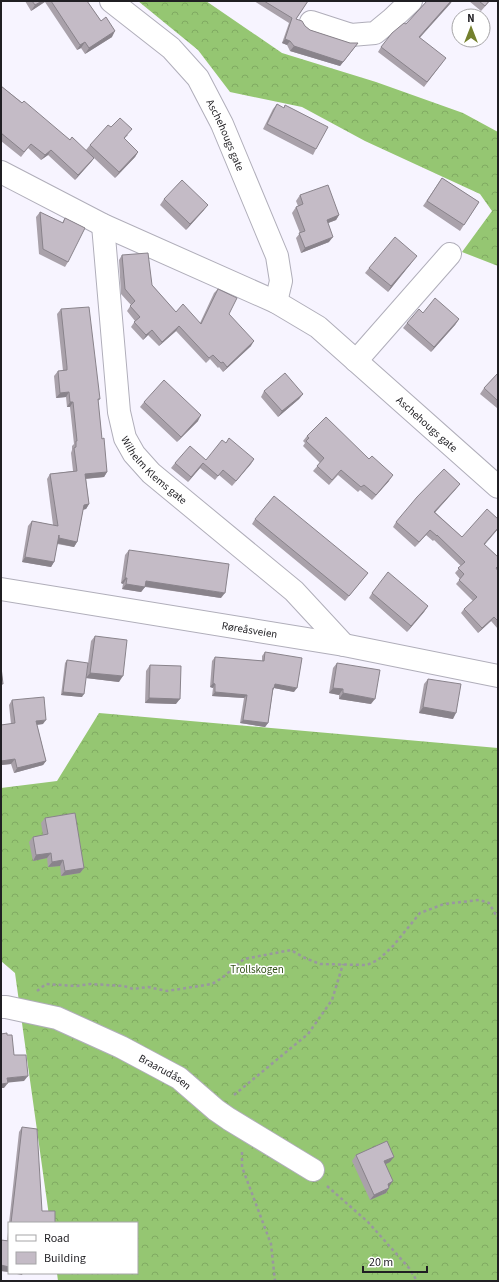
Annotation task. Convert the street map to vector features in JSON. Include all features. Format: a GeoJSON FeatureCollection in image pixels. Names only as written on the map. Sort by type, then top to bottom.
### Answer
{"type":"FeatureCollection","features":[{"type":"Feature","properties":{"kind":"street","name":"Aschehougs gate"},"geometry":{"type":"LineString","coordinates":[[111,1],[171,48],[198,78],[222,124],[277,256],[281,281],[276,302]]}},
{"type":"Feature","properties":{"kind":"street"},"geometry":{"type":"LineString","coordinates":[[311,22],[351,36],[375,33],[392,20],[411,1]]}},
{"type":"Feature","properties":{"kind":"street","name":"Aschehougs gate"},"geometry":{"type":"LineString","coordinates":[[1,172],[103,225],[276,302],[318,326],[498,487]]}},
{"type":"Feature","properties":{"kind":"street","name":"Wilhelm Klems gate"},"geometry":{"type":"LineString","coordinates":[[103,225],[119,412],[124,438],[134,454],[151,473],[294,591],[344,645]]}},
{"type":"Feature","properties":{"kind":"street"},"geometry":{"type":"LineString","coordinates":[[356,361],[450,254]]}},
{"type":"Feature","properties":{"kind":"street","name":"Røreåsveien"},"geometry":{"type":"LineString","coordinates":[[1,589],[344,645],[498,676]]}},
{"type":"Feature","properties":{"kind":"street","name":"Braarudåsen"},"geometry":{"type":"LineString","coordinates":[[1,1007],[57,1018],[121,1047],[178,1078],[216,1110],[313,1170]]}},
{"type":"Feature","properties":{"kind":"path"},"geometry":{"type":"LineString","coordinates":[[36,991],[46,984],[76,986],[90,984],[124,986],[133,989],[148,987],[167,991],[212,984],[222,978],[244,959],[291,950],[320,964],[367,965],[378,960],[393,946],[420,913],[444,904],[479,900],[489,902],[498,919]]}},
{"type":"Feature","properties":{"kind":"path"},"geometry":{"type":"LineString","coordinates":[[216,1110],[308,1034],[332,1000],[343,964]]}},
{"type":"Feature","properties":{"kind":"path"},"geometry":{"type":"LineString","coordinates":[[243,1128],[242,1167],[271,1244],[275,1281]]}},
{"type":"Feature","properties":{"kind":"path"},"geometry":{"type":"LineString","coordinates":[[313,1170],[332,1191],[368,1222],[409,1268],[417,1281]]}},
{"type":"Feature","properties":{"kind":"green space"},"geometry":{"type":"Polygon","coordinates":[[[138,1],[206,1],[282,53],[376,82],[463,113],[498,132],[498,266],[462,252],[492,211],[480,194],[365,141],[302,107],[230,92],[198,50],[138,1]]]}},
{"type":"Feature","properties":{"kind":"green space","name":"Trollskogen"},"geometry":{"type":"Polygon","coordinates":[[[99,713],[498,748],[498,1281],[58,1281],[57,1274],[138,1274],[138,1222],[50,1222],[15,973],[1,961],[1,788],[57,781],[99,713]]]}},
{"type":"Feature","properties":{"kind":"building"},"geometry":{"type":"Polygon","coordinates":[[[32,1],[42,1],[35,5],[32,1]]]}},
{"type":"Feature","properties":{"kind":"building"},"geometry":{"type":"Polygon","coordinates":[[[51,1],[87,1],[101,21],[106,17],[115,31],[89,48],[85,42],[80,45],[51,1]]]}},
{"type":"Feature","properties":{"kind":"building"},"geometry":{"type":"Polygon","coordinates":[[[264,1],[308,1],[296,19],[302,21],[310,30],[350,43],[358,43],[343,62],[294,46],[290,41],[285,39],[292,18],[264,1]]]}},
{"type":"Feature","properties":{"kind":"building"},"geometry":{"type":"Polygon","coordinates":[[[427,1],[451,1],[419,37],[446,58],[427,82],[381,47],[392,33],[404,23],[406,24],[427,1]]]}},
{"type":"Feature","properties":{"kind":"building"},"geometry":{"type":"Polygon","coordinates":[[[479,1],[489,1],[485,6],[479,1]]]}},
{"type":"Feature","properties":{"kind":"building"},"geometry":{"type":"Polygon","coordinates":[[[1,86],[22,103],[24,101],[70,140],[72,137],[94,158],[78,175],[51,150],[45,155],[31,144],[24,152],[1,133],[1,86]]]}},
{"type":"Feature","properties":{"kind":"building"},"geometry":{"type":"Polygon","coordinates":[[[277,104],[284,108],[285,105],[328,127],[316,149],[267,124],[277,104]]]}},
{"type":"Feature","properties":{"kind":"building"},"geometry":{"type":"Polygon","coordinates":[[[120,118],[132,129],[124,138],[138,152],[119,172],[90,145],[108,125],[111,127],[120,118]]]}},
{"type":"Feature","properties":{"kind":"building"},"geometry":{"type":"Polygon","coordinates":[[[442,178],[479,202],[464,225],[427,201],[442,178]]]}},
{"type":"Feature","properties":{"kind":"building"},"geometry":{"type":"Polygon","coordinates":[[[182,180],[208,205],[190,224],[164,199],[182,180]]]}},
{"type":"Feature","properties":{"kind":"building"},"geometry":{"type":"Polygon","coordinates":[[[328,185],[339,215],[327,220],[333,237],[305,248],[299,233],[305,231],[296,207],[303,204],[300,195],[328,185]]]}},
{"type":"Feature","properties":{"kind":"building"},"geometry":{"type":"Polygon","coordinates":[[[40,212],[63,223],[65,218],[85,228],[68,262],[43,249],[40,212]]]}},
{"type":"Feature","properties":{"kind":"building"},"geometry":{"type":"Polygon","coordinates":[[[395,237],[417,256],[391,286],[369,268],[395,237]]]}},
{"type":"Feature","properties":{"kind":"building"},"geometry":{"type":"Polygon","coordinates":[[[148,253],[152,285],[176,312],[183,304],[201,324],[218,289],[237,298],[229,314],[254,341],[227,367],[213,355],[209,358],[179,326],[162,342],[152,330],[146,335],[134,322],[140,317],[130,306],[135,301],[125,289],[122,255],[148,253]]]}},
{"type":"Feature","properties":{"kind":"building"},"geometry":{"type":"Polygon","coordinates":[[[435,298],[459,319],[434,347],[407,323],[419,309],[423,313],[435,298]]]}},
{"type":"Feature","properties":{"kind":"building"},"geometry":{"type":"Polygon","coordinates":[[[89,307],[100,399],[98,399],[102,439],[104,438],[107,472],[85,474],[89,504],[84,505],[77,542],[59,538],[59,535],[54,562],[25,557],[32,521],[58,526],[50,474],[77,471],[74,448],[76,447],[77,441],[73,402],[70,402],[69,392],[60,393],[58,371],[67,370],[61,309],[89,307]]]}},
{"type":"Feature","properties":{"kind":"building"},"geometry":{"type":"Polygon","coordinates":[[[285,373],[303,394],[282,411],[264,391],[285,373]]]}},
{"type":"Feature","properties":{"kind":"building"},"geometry":{"type":"Polygon","coordinates":[[[498,373],[498,401],[484,388],[498,373]]]}},
{"type":"Feature","properties":{"kind":"building"},"geometry":{"type":"Polygon","coordinates":[[[164,380],[201,415],[181,437],[144,402],[164,380]]]}},
{"type":"Feature","properties":{"kind":"building"},"geometry":{"type":"Polygon","coordinates":[[[326,417],[369,459],[372,456],[393,475],[376,495],[364,485],[361,487],[341,470],[332,480],[317,466],[324,458],[306,441],[309,438],[307,436],[326,417]]]}},
{"type":"Feature","properties":{"kind":"building"},"geometry":{"type":"Polygon","coordinates":[[[229,438],[254,459],[236,481],[223,470],[218,476],[203,463],[191,477],[175,463],[190,446],[206,460],[222,440],[226,443],[229,438]]]}},
{"type":"Feature","properties":{"kind":"building"},"geometry":{"type":"Polygon","coordinates":[[[444,469],[460,484],[434,512],[462,537],[487,509],[498,519],[498,528],[484,544],[498,557],[498,566],[496,568],[498,571],[498,621],[494,617],[482,628],[464,609],[477,597],[459,580],[464,574],[458,568],[465,562],[430,530],[419,542],[396,522],[417,497],[444,469]]]}},
{"type":"Feature","properties":{"kind":"building"},"geometry":{"type":"Polygon","coordinates":[[[274,496],[368,573],[349,596],[255,519],[274,496]]]}},
{"type":"Feature","properties":{"kind":"building"},"geometry":{"type":"Polygon","coordinates":[[[129,550],[229,564],[225,593],[146,581],[145,587],[126,584],[127,578],[125,578],[129,550]]]}},
{"type":"Feature","properties":{"kind":"building"},"geometry":{"type":"Polygon","coordinates":[[[388,572],[428,606],[411,626],[372,593],[388,572]]]}},
{"type":"Feature","properties":{"kind":"building"},"geometry":{"type":"Polygon","coordinates":[[[95,636],[127,640],[123,676],[90,673],[95,636]]]}},
{"type":"Feature","properties":{"kind":"building"},"geometry":{"type":"Polygon","coordinates":[[[265,652],[302,658],[297,688],[275,684],[273,688],[268,723],[243,720],[247,695],[215,692],[215,684],[213,683],[215,657],[264,661],[265,652]]]}},
{"type":"Feature","properties":{"kind":"building"},"geometry":{"type":"Polygon","coordinates":[[[67,660],[88,663],[84,694],[63,692],[67,660]]]}},
{"type":"Feature","properties":{"kind":"building"},"geometry":{"type":"Polygon","coordinates":[[[337,663],[380,670],[375,699],[343,693],[343,689],[333,688],[337,663]]]}},
{"type":"Feature","properties":{"kind":"building"},"geometry":{"type":"Polygon","coordinates":[[[150,665],[181,666],[180,699],[149,698],[150,665]]]}},
{"type":"Feature","properties":{"kind":"building"},"geometry":{"type":"Polygon","coordinates":[[[1,667],[3,684],[1,684],[1,667]]]}},
{"type":"Feature","properties":{"kind":"building"},"geometry":{"type":"Polygon","coordinates":[[[428,679],[461,684],[456,713],[423,707],[428,679]]]}},
{"type":"Feature","properties":{"kind":"building"},"geometry":{"type":"Polygon","coordinates":[[[44,697],[46,720],[36,721],[46,761],[17,768],[15,759],[1,761],[1,725],[15,723],[12,700],[44,697]]]}},
{"type":"Feature","properties":{"kind":"building"},"geometry":{"type":"Polygon","coordinates":[[[75,813],[84,868],[65,871],[63,860],[52,862],[51,853],[36,855],[33,837],[48,834],[45,818],[75,813]]]}},
{"type":"Feature","properties":{"kind":"building"},"geometry":{"type":"Polygon","coordinates":[[[7,1033],[7,1035],[12,1035],[14,1055],[26,1055],[28,1076],[7,1078],[8,1083],[1,1084],[1,1034],[7,1033]]]}},
{"type":"Feature","properties":{"kind":"building"},"geometry":{"type":"Polygon","coordinates":[[[22,1127],[37,1129],[42,1211],[55,1211],[55,1222],[11,1222],[22,1127]]]}},
{"type":"Feature","properties":{"kind":"building"},"geometry":{"type":"Polygon","coordinates":[[[387,1141],[394,1157],[384,1161],[393,1181],[388,1184],[389,1188],[374,1195],[356,1155],[387,1141]]]}},
{"type":"Feature","properties":{"kind":"building"},"geometry":{"type":"Polygon","coordinates":[[[1,1240],[8,1241],[8,1267],[1,1265],[1,1240]]]}}]}
